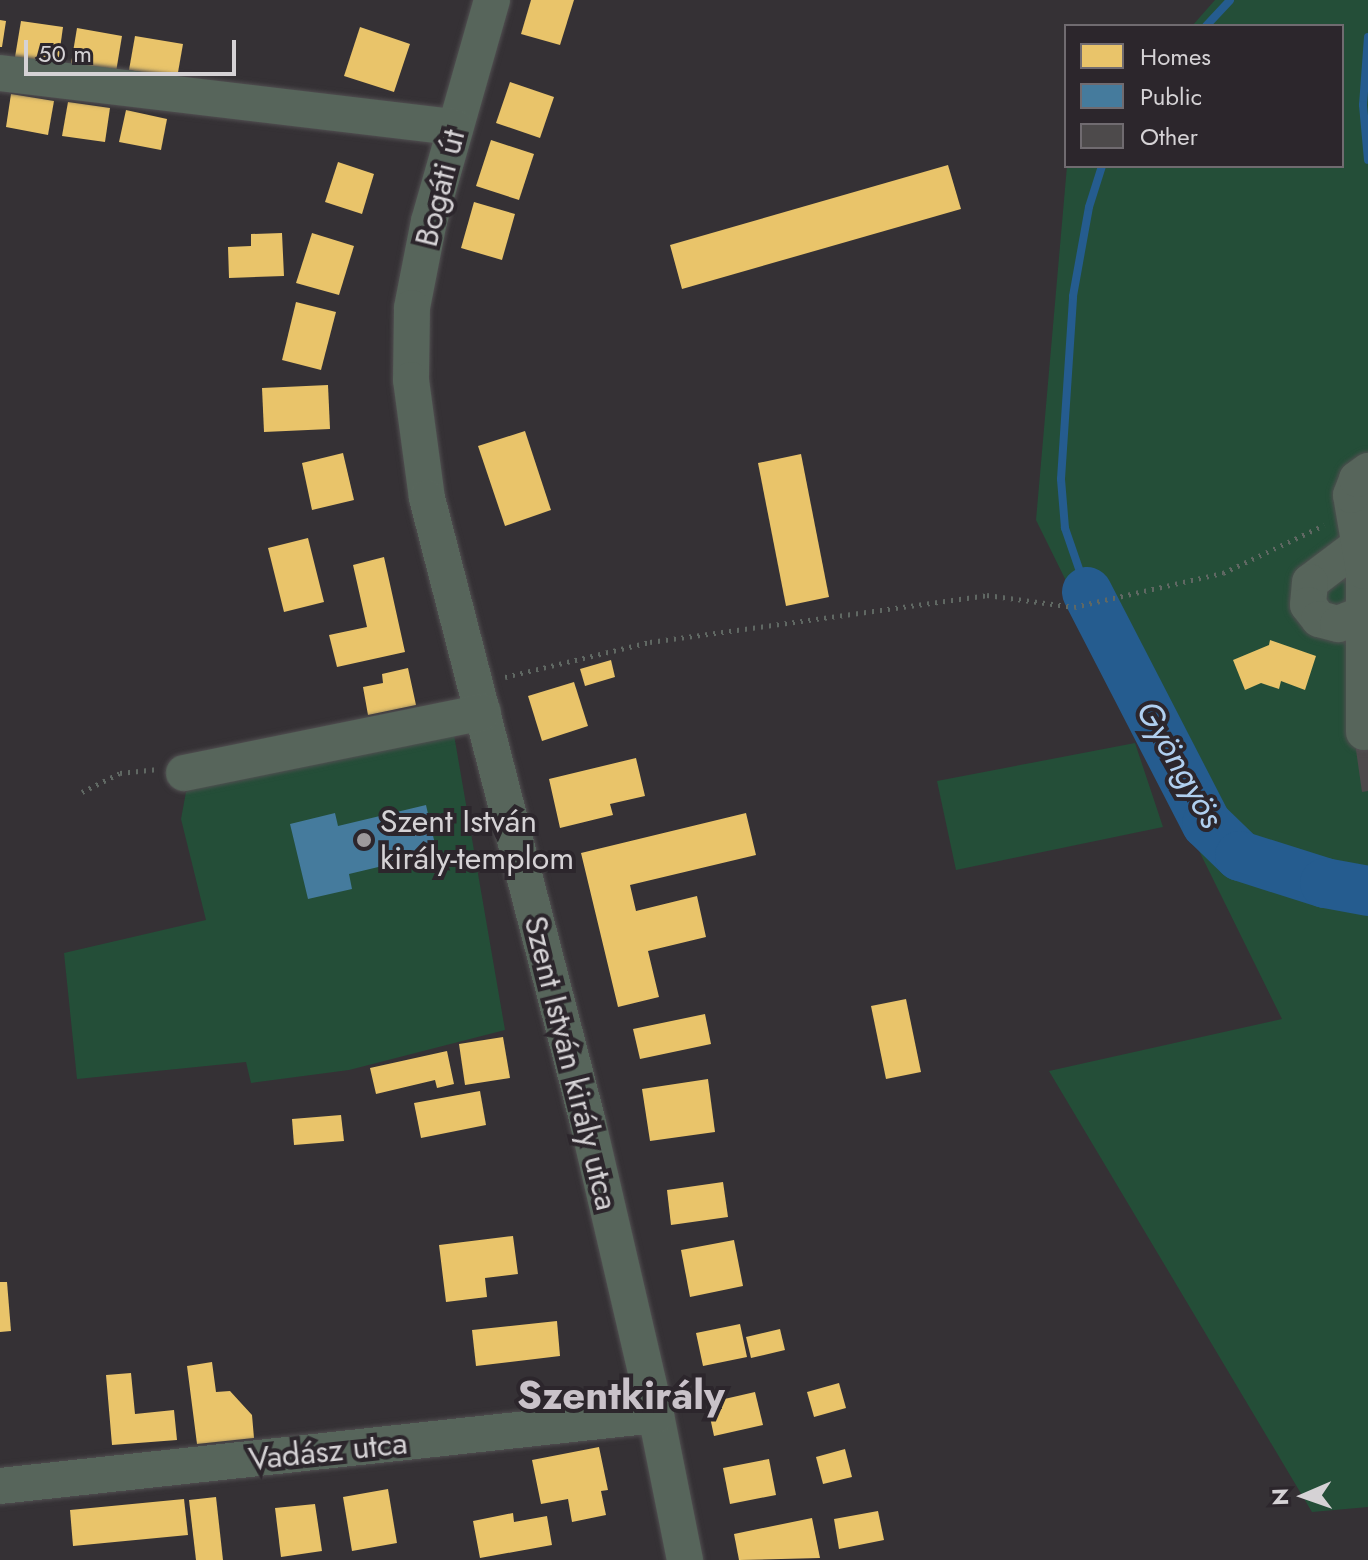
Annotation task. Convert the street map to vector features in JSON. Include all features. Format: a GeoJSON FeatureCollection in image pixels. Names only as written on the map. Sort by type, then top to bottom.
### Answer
{"type":"FeatureCollection","features":[{"type":"Feature","properties":{"kind":"street","name":"Bogáti út"},"geometry":{"type":"LineString","coordinates":[[411,380],[412,308],[429,221],[492,0]]}},
{"type":"Feature","properties":{"kind":"street"},"geometry":{"type":"LineString","coordinates":[[0,73],[455,127]]}},
{"type":"Feature","properties":{"kind":"street","name":"Szent István király utca"},"geometry":{"type":"LineString","coordinates":[[411,380],[427,498],[588,1123],[656,1415],[685,1560]]}},
{"type":"Feature","properties":{"kind":"street"},"geometry":{"type":"LineString","coordinates":[[1364,732],[1365,613],[1351,495],[1357,479],[1368,471]]}},
{"type":"Feature","properties":{"kind":"street"},"geometry":{"type":"LineString","coordinates":[[1355,528],[1310,582],[1308,605],[1319,619],[1338,624],[1365,613]]}},
{"type":"Feature","properties":{"kind":"street"},"geometry":{"type":"LineString","coordinates":[[184,773],[480,697]]}},
{"type":"Feature","properties":{"kind":"street","name":"Vadász utca"},"geometry":{"type":"LineString","coordinates":[[0,1486],[656,1415]]}},
{"type":"Feature","properties":{"kind":"path"},"geometry":{"type":"LineString","coordinates":[[480,697],[650,642],[987,595],[1074,607],[1223,573],[1355,528]]}},
{"type":"Feature","properties":{"kind":"path"},"geometry":{"type":"LineString","coordinates":[[82,792],[120,773],[149,768],[184,773]]}},
{"type":"Feature","properties":{"kind":"green space"},"geometry":{"type":"Polygon","coordinates":[[[1215,0],[1368,0],[1368,1507],[1312,1512],[1049,1071],[1282,1019],[1036,520],[1067,168],[1344,168],[1344,24],[1194,24],[1215,0]]]}},
{"type":"Feature","properties":{"kind":"green space"},"geometry":{"type":"Polygon","coordinates":[[[453,729],[505,1030],[349,1070],[251,1083],[246,1062],[77,1079],[64,953],[206,920],[181,819],[186,792],[201,783],[453,729]]]}},
{"type":"Feature","properties":{"kind":"green space"},"geometry":{"type":"Polygon","coordinates":[[[1135,743],[1163,827],[956,870],[937,781],[1135,743]]]}},
{"type":"Feature","properties":{"kind":"building: Homes"},"geometry":{"type":"Polygon","coordinates":[[[531,0],[574,0],[560,45],[521,34],[531,0]]]}},
{"type":"Feature","properties":{"kind":"building: Homes"},"geometry":{"type":"Polygon","coordinates":[[[0,20],[6,21],[2,47],[0,47],[0,20]]]}},
{"type":"Feature","properties":{"kind":"building: Homes"},"geometry":{"type":"Polygon","coordinates":[[[21,21],[63,27],[58,63],[15,57],[21,21]]]}},
{"type":"Feature","properties":{"kind":"building: Homes"},"geometry":{"type":"Polygon","coordinates":[[[360,27],[410,44],[394,92],[344,76],[360,27]]]}},
{"type":"Feature","properties":{"kind":"building: Homes"},"geometry":{"type":"Polygon","coordinates":[[[77,28],[122,36],[116,72],[71,64],[77,28]]]}},
{"type":"Feature","properties":{"kind":"building: Homes"},"geometry":{"type":"Polygon","coordinates":[[[135,36],[183,44],[177,78],[129,70],[135,36]]]}},
{"type":"Feature","properties":{"kind":"building: Homes"},"geometry":{"type":"Polygon","coordinates":[[[510,82],[554,97],[540,138],[496,123],[510,82]]]}},
{"type":"Feature","properties":{"kind":"building: Homes"},"geometry":{"type":"Polygon","coordinates":[[[11,94],[54,101],[48,135],[6,127],[11,94]]]}},
{"type":"Feature","properties":{"kind":"building: Homes"},"geometry":{"type":"Polygon","coordinates":[[[68,102],[110,108],[105,142],[62,136],[68,102]]]}},
{"type":"Feature","properties":{"kind":"building: Homes"},"geometry":{"type":"Polygon","coordinates":[[[126,110],[167,119],[161,150],[119,142],[126,110]]]}},
{"type":"Feature","properties":{"kind":"building: Homes"},"geometry":{"type":"Polygon","coordinates":[[[491,140],[534,154],[519,200],[476,186],[491,140]]]}},
{"type":"Feature","properties":{"kind":"building: Homes"},"geometry":{"type":"Polygon","coordinates":[[[338,162],[374,174],[362,214],[325,202],[338,162]]]}},
{"type":"Feature","properties":{"kind":"building: Homes"},"geometry":{"type":"Polygon","coordinates":[[[948,165],[961,209],[682,289],[670,245],[948,165]]]}},
{"type":"Feature","properties":{"kind":"building: Homes"},"geometry":{"type":"Polygon","coordinates":[[[474,202],[515,214],[502,260],[461,248],[474,202]]]}},
{"type":"Feature","properties":{"kind":"building: Homes"},"geometry":{"type":"Polygon","coordinates":[[[282,233],[284,276],[229,278],[228,247],[251,246],[251,234],[282,233]]]}},
{"type":"Feature","properties":{"kind":"building: Homes"},"geometry":{"type":"Polygon","coordinates":[[[312,233],[354,246],[339,295],[296,283],[312,233]]]}},
{"type":"Feature","properties":{"kind":"building: Homes"},"geometry":{"type":"Polygon","coordinates":[[[296,302],[336,312],[321,370],[282,360],[296,302]]]}},
{"type":"Feature","properties":{"kind":"building: Homes"},"geometry":{"type":"Polygon","coordinates":[[[328,385],[330,429],[264,432],[262,388],[328,385]]]}},
{"type":"Feature","properties":{"kind":"building: Homes"},"geometry":{"type":"Polygon","coordinates":[[[525,431],[551,510],[505,526],[478,446],[525,431]]]}},
{"type":"Feature","properties":{"kind":"building: Homes"},"geometry":{"type":"Polygon","coordinates":[[[343,453],[354,500],[312,510],[302,463],[343,453]]]}},
{"type":"Feature","properties":{"kind":"building: Homes"},"geometry":{"type":"Polygon","coordinates":[[[801,454],[829,597],[786,606],[758,463],[801,454]]]}},
{"type":"Feature","properties":{"kind":"building: Homes"},"geometry":{"type":"Polygon","coordinates":[[[308,538],[324,602],[284,612],[268,548],[308,538]]]}},
{"type":"Feature","properties":{"kind":"building: Homes"},"geometry":{"type":"Polygon","coordinates":[[[384,557],[405,652],[337,667],[329,635],[367,627],[353,565],[384,557]]]}},
{"type":"Feature","properties":{"kind":"building: Homes"},"geometry":{"type":"Polygon","coordinates":[[[1270,640],[1316,656],[1305,690],[1281,681],[1279,689],[1261,683],[1245,690],[1233,660],[1269,645],[1270,640]]]}},
{"type":"Feature","properties":{"kind":"building: Homes"},"geometry":{"type":"Polygon","coordinates":[[[611,660],[615,677],[585,686],[580,669],[611,660]]]}},
{"type":"Feature","properties":{"kind":"building: Homes"},"geometry":{"type":"Polygon","coordinates":[[[408,668],[416,705],[368,715],[363,687],[383,683],[382,674],[408,668]]]}},
{"type":"Feature","properties":{"kind":"building: Homes"},"geometry":{"type":"Polygon","coordinates":[[[574,682],[588,726],[542,741],[528,696],[574,682]]]}},
{"type":"Feature","properties":{"kind":"building: Homes"},"geometry":{"type":"Polygon","coordinates":[[[636,758],[645,796],[610,804],[613,815],[560,828],[549,779],[636,758]]]}},
{"type":"Feature","properties":{"kind":"building: Homes"},"geometry":{"type":"Polygon","coordinates":[[[746,813],[756,855],[630,885],[636,911],[697,896],[706,937],[648,951],[659,997],[618,1007],[581,853],[746,813]]]}},
{"type":"Feature","properties":{"kind":"building: Homes"},"geometry":{"type":"Polygon","coordinates":[[[906,999],[921,1072],[886,1079],[871,1006],[906,999]]]}},
{"type":"Feature","properties":{"kind":"building: Homes"},"geometry":{"type":"Polygon","coordinates":[[[705,1014],[711,1044],[640,1059],[633,1029],[705,1014]]]}},
{"type":"Feature","properties":{"kind":"building: Homes"},"geometry":{"type":"Polygon","coordinates":[[[503,1037],[510,1078],[465,1085],[459,1044],[503,1037]]]}},
{"type":"Feature","properties":{"kind":"building: Homes"},"geometry":{"type":"Polygon","coordinates":[[[447,1051],[454,1084],[437,1088],[435,1080],[376,1094],[370,1068],[447,1051]]]}},
{"type":"Feature","properties":{"kind":"building: Homes"},"geometry":{"type":"Polygon","coordinates":[[[708,1079],[715,1132],[650,1141],[642,1089],[708,1079]]]}},
{"type":"Feature","properties":{"kind":"building: Homes"},"geometry":{"type":"Polygon","coordinates":[[[480,1091],[486,1125],[421,1138],[414,1103],[480,1091]]]}},
{"type":"Feature","properties":{"kind":"building: Homes"},"geometry":{"type":"Polygon","coordinates":[[[341,1115],[344,1141],[294,1145],[292,1119],[341,1115]]]}},
{"type":"Feature","properties":{"kind":"building: Homes"},"geometry":{"type":"Polygon","coordinates":[[[723,1182],[728,1217],[671,1225],[667,1190],[723,1182]]]}},
{"type":"Feature","properties":{"kind":"building: Homes"},"geometry":{"type":"Polygon","coordinates":[[[513,1236],[518,1274],[485,1278],[487,1297],[446,1302],[439,1245],[513,1236]]]}},
{"type":"Feature","properties":{"kind":"building: Homes"},"geometry":{"type":"Polygon","coordinates":[[[734,1240],[743,1286],[690,1297],[681,1250],[734,1240]]]}},
{"type":"Feature","properties":{"kind":"building: Homes"},"geometry":{"type":"Polygon","coordinates":[[[0,1282],[7,1282],[11,1331],[0,1332],[0,1282]]]}},
{"type":"Feature","properties":{"kind":"building: Homes"},"geometry":{"type":"Polygon","coordinates":[[[557,1321],[560,1356],[476,1366],[472,1330],[557,1321]]]}},
{"type":"Feature","properties":{"kind":"building: Homes"},"geometry":{"type":"Polygon","coordinates":[[[740,1324],[747,1357],[703,1366],[696,1333],[740,1324]]]}},
{"type":"Feature","properties":{"kind":"building: Homes"},"geometry":{"type":"Polygon","coordinates":[[[780,1329],[785,1350],[751,1358],[746,1337],[780,1329]]]}},
{"type":"Feature","properties":{"kind":"building: Homes"},"geometry":{"type":"Polygon","coordinates":[[[212,1362],[216,1392],[230,1391],[252,1415],[254,1438],[197,1444],[187,1366],[212,1362]]]}},
{"type":"Feature","properties":{"kind":"building: Homes"},"geometry":{"type":"Polygon","coordinates":[[[131,1373],[135,1414],[174,1410],[177,1440],[112,1445],[106,1375],[131,1373]]]}},
{"type":"Feature","properties":{"kind":"building: Homes"},"geometry":{"type":"Polygon","coordinates":[[[839,1383],[846,1408],[814,1417],[807,1392],[839,1383]]]}},
{"type":"Feature","properties":{"kind":"building: Homes"},"geometry":{"type":"Polygon","coordinates":[[[755,1392],[763,1425],[714,1436],[707,1403],[755,1392]]]}},
{"type":"Feature","properties":{"kind":"building: Homes"},"geometry":{"type":"Polygon","coordinates":[[[599,1447],[608,1490],[601,1491],[606,1515],[572,1522],[568,1499],[541,1504],[532,1460],[599,1447]]]}},
{"type":"Feature","properties":{"kind":"building: Homes"},"geometry":{"type":"Polygon","coordinates":[[[845,1449],[852,1477],[823,1484],[816,1457],[845,1449]]]}},
{"type":"Feature","properties":{"kind":"building: Homes"},"geometry":{"type":"Polygon","coordinates":[[[769,1459],[776,1495],[730,1504],[723,1468],[769,1459]]]}},
{"type":"Feature","properties":{"kind":"building: Homes"},"geometry":{"type":"Polygon","coordinates":[[[388,1489],[397,1543],[352,1551],[343,1497],[388,1489]]]}},
{"type":"Feature","properties":{"kind":"building: Homes"},"geometry":{"type":"Polygon","coordinates":[[[216,1497],[223,1560],[196,1560],[189,1500],[216,1497]]]}},
{"type":"Feature","properties":{"kind":"building: Homes"},"geometry":{"type":"Polygon","coordinates":[[[184,1499],[188,1535],[73,1546],[70,1510],[184,1499]]]}},
{"type":"Feature","properties":{"kind":"building: Homes"},"geometry":{"type":"Polygon","coordinates":[[[315,1504],[322,1551],[281,1557],[275,1508],[315,1504]]]}},
{"type":"Feature","properties":{"kind":"building: Homes"},"geometry":{"type":"Polygon","coordinates":[[[878,1511],[884,1540],[839,1549],[834,1519],[878,1511]]]}},
{"type":"Feature","properties":{"kind":"building: Homes"},"geometry":{"type":"Polygon","coordinates":[[[513,1513],[514,1522],[547,1516],[552,1545],[480,1558],[473,1521],[513,1513]]]}},
{"type":"Feature","properties":{"kind":"building: Homes"},"geometry":{"type":"Polygon","coordinates":[[[812,1518],[820,1558],[739,1560],[734,1534],[812,1518]]]}},
{"type":"Feature","properties":{"kind":"building: Public","name":"Szent István király-templom"},"geometry":{"type":"Polygon","coordinates":[[[426,805],[437,853],[349,874],[352,889],[308,899],[290,824],[335,813],[338,826],[426,805]]]}},
{"type":"Feature","properties":{"kind":"building: Other"},"geometry":{"type":"Polygon","coordinates":[[[1368,741],[1368,791],[1362,792],[1355,743],[1368,741]]]}},
{"type":"Feature","properties":{"kind":"waterway"},"geometry":{"type":"LineString","coordinates":[[1208,24],[1230,0]]}},
{"type":"Feature","properties":{"kind":"waterway","name":"Gyöngyös"},"geometry":{"type":"LineString","coordinates":[[1368,37],[1363,105],[1368,160]]}},
{"type":"Feature","properties":{"kind":"waterway"},"geometry":{"type":"LineString","coordinates":[[1087,592],[1065,528],[1061,479],[1073,296],[1089,207],[1101,168]]}},
{"type":"Feature","properties":{"kind":"waterway","name":"Gyöngyös"},"geometry":{"type":"LineString","coordinates":[[1087,592],[1207,824],[1240,856],[1325,883],[1368,891]]}},
{"type":"Feature","properties":{"kind":"place","name":"Szent István király-templom"},"geometry":{"type":"Point","coordinates":[364,840]}},
{"type":"Feature","properties":{"kind":"district","name":"Szentkirály"},"geometry":{"type":"Point","coordinates":[621,1395]}}]}
